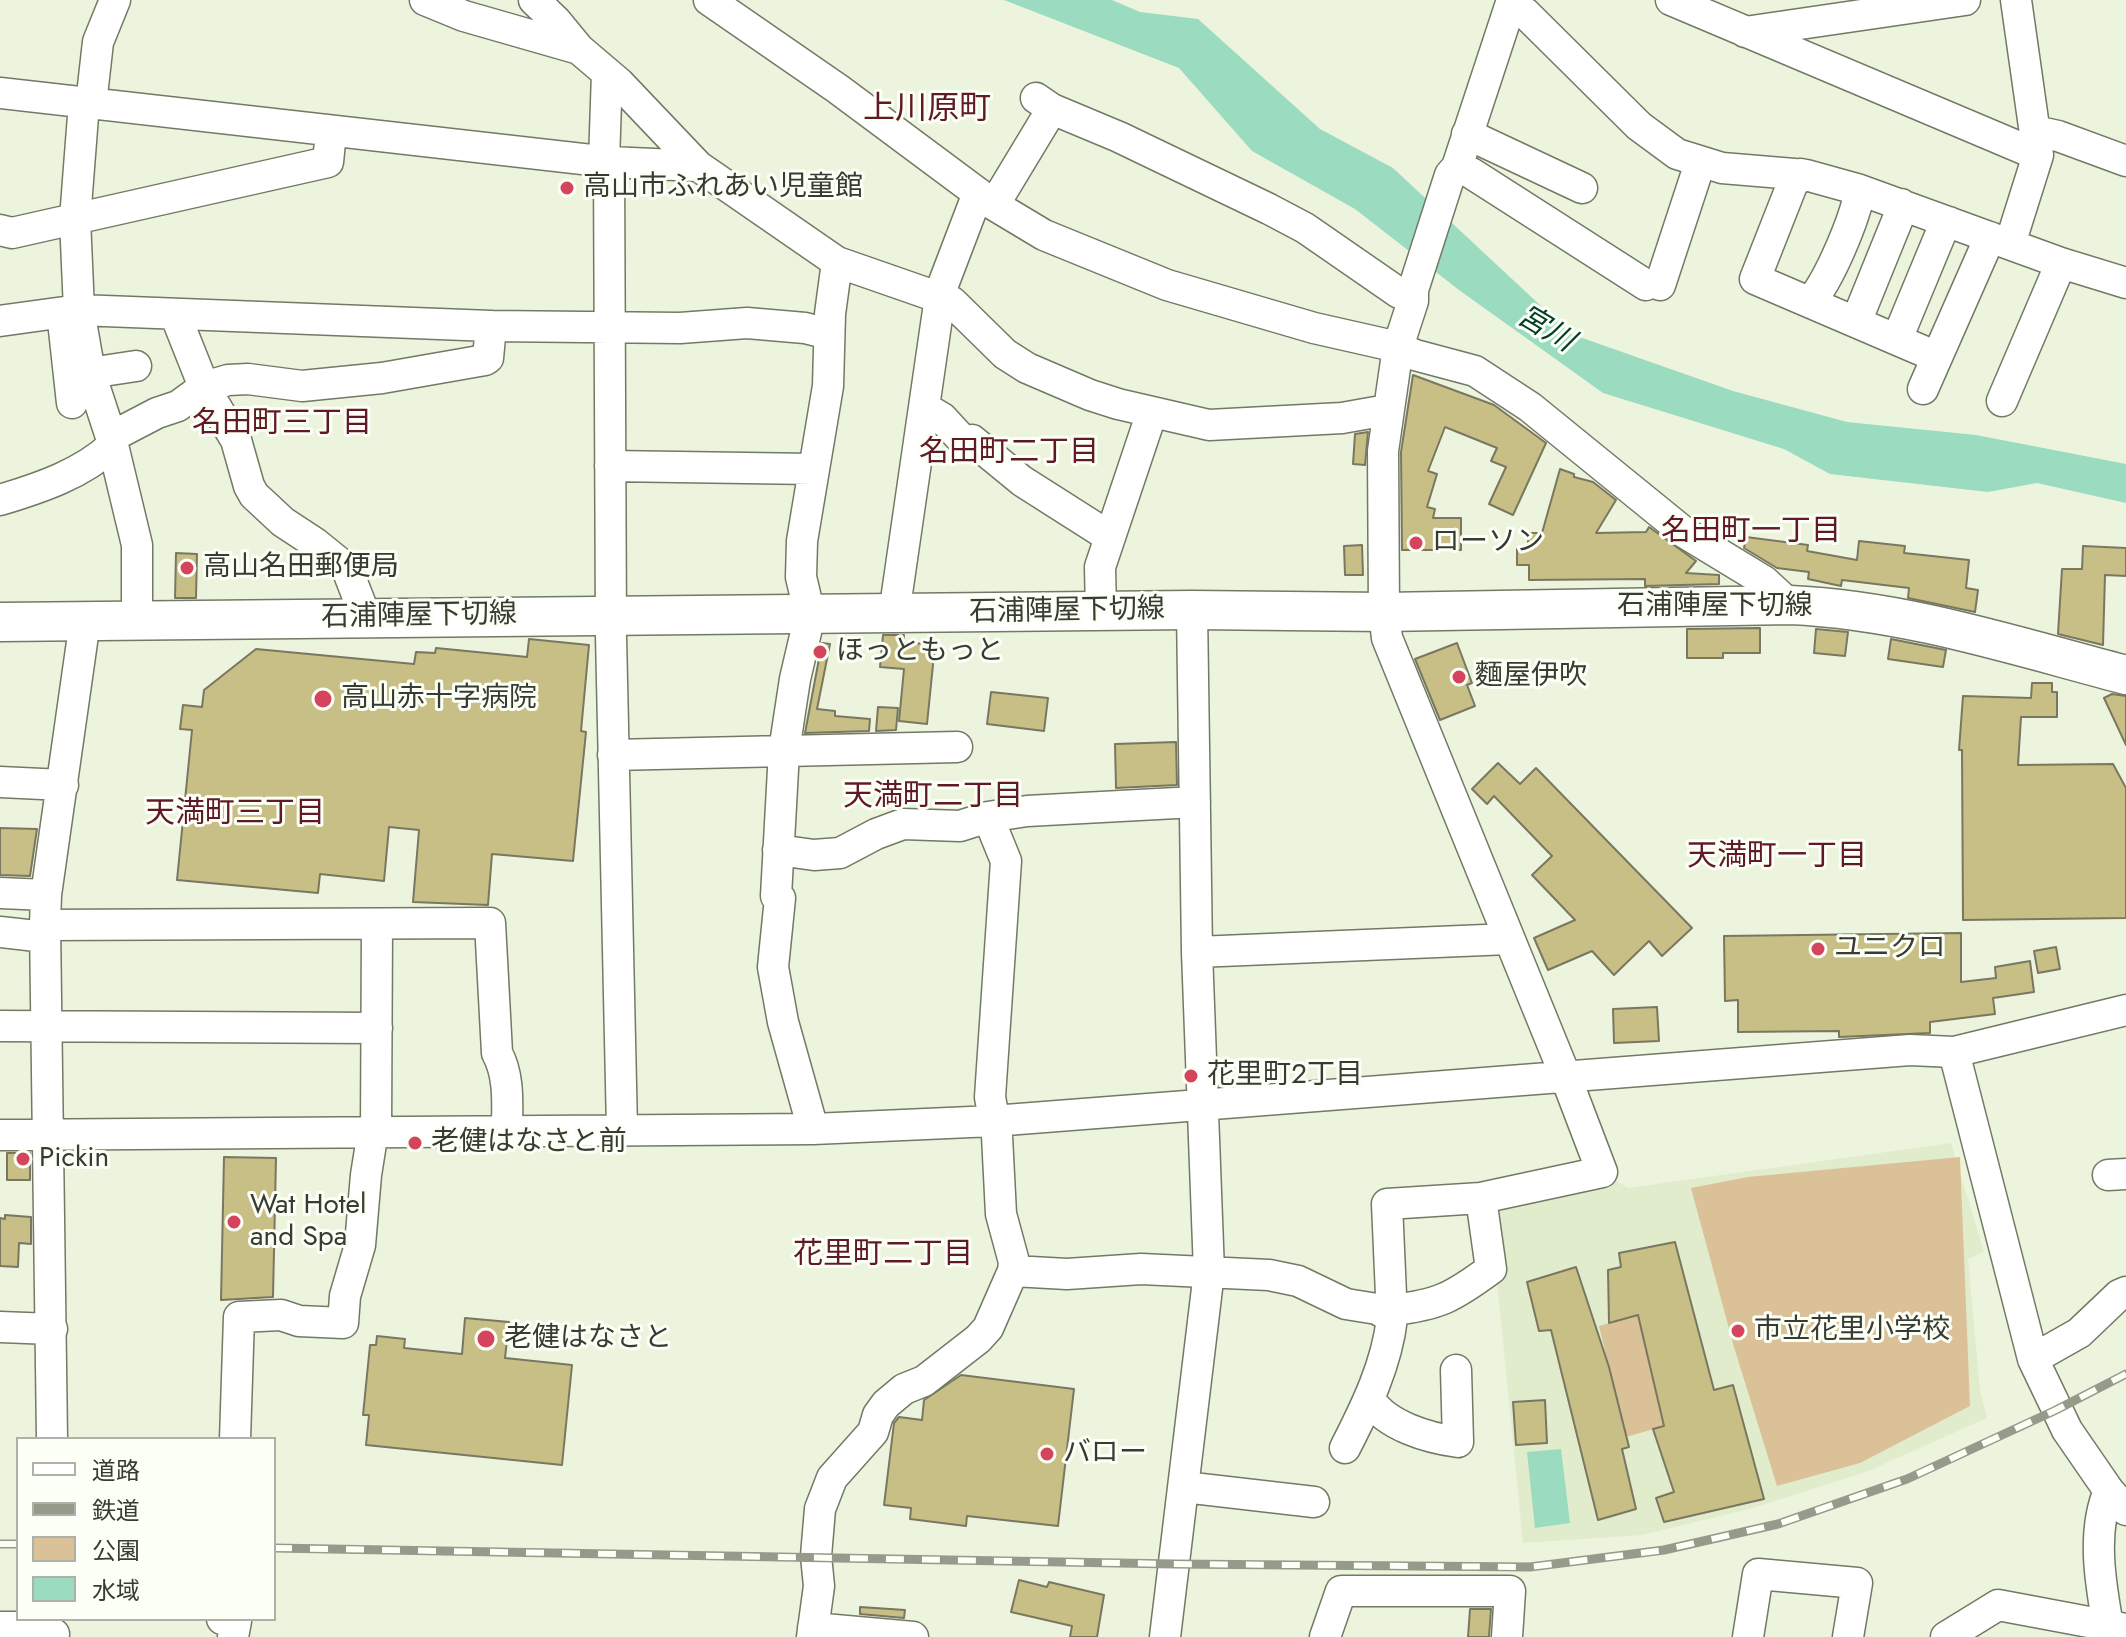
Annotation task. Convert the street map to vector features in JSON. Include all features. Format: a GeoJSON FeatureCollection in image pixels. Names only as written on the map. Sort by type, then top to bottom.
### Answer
{"type":"FeatureCollection","features":[{"type":"Feature","properties":{"kind":"main road","name":"石浦陣屋下切線"},"geometry":{"type":"LineString","coordinates":[[0,622],[1192,610],[1384,612],[1790,605],[1832,607],[1902,617],[2126,675]]}},
{"type":"Feature","properties":{"kind":"street"},"geometry":{"type":"LineString","coordinates":[[115,0],[98,42],[87,104],[75,219],[70,311],[77,384],[112,441],[137,545],[137,620]]}},
{"type":"Feature","properties":{"kind":"street"},"geometry":{"type":"LineString","coordinates":[[425,0],[464,16],[579,49]]}},
{"type":"Feature","properties":{"kind":"street"},"geometry":{"type":"LineString","coordinates":[[506,29],[530,0],[556,21],[579,49],[619,83],[698,166],[837,262],[952,302],[992,343],[1027,368],[1090,395],[1209,425],[1342,418],[1387,410]]}},
{"type":"Feature","properties":{"kind":"street"},"geometry":{"type":"LineString","coordinates":[[709,0],[838,89],[986,199],[1044,235],[1167,285],[1314,328],[1398,347],[1415,355],[1475,371],[1501,386],[1685,533],[1764,581],[1790,605]]}},
{"type":"Feature","properties":{"kind":"street"},"geometry":{"type":"LineString","coordinates":[[1671,0],[1758,20],[2036,143],[2058,136],[2126,161]]}},
{"type":"Feature","properties":{"kind":"street"},"geometry":{"type":"LineString","coordinates":[[1758,20],[1965,0]]}},
{"type":"Feature","properties":{"kind":"street"},"geometry":{"type":"LineString","coordinates":[[1923,389],[2000,241],[2036,143],[2016,0]]}},
{"type":"Feature","properties":{"kind":"street"},"geometry":{"type":"LineString","coordinates":[[1345,1448],[1370,1400],[1391,1331],[1387,1204],[1481,1198],[1602,1172],[1387,638],[1384,612],[1383,451],[1398,347],[1413,301],[1412,292],[1511,3],[1650,135],[1677,154],[1722,168],[1801,174],[1860,190],[2061,263],[2126,283]]}},
{"type":"Feature","properties":{"kind":"street"},"geometry":{"type":"LineString","coordinates":[[607,73],[611,615],[622,1129]]}},
{"type":"Feature","properties":{"kind":"street"},"geometry":{"type":"LineString","coordinates":[[0,93],[607,162],[698,166]]}},
{"type":"Feature","properties":{"kind":"street"},"geometry":{"type":"LineString","coordinates":[[894,614],[940,298],[986,199],[1044,104],[1269,209],[1305,228],[1399,293],[1412,292]]}},
{"type":"Feature","properties":{"kind":"street"},"geometry":{"type":"LineString","coordinates":[[0,230],[12,233],[328,162],[331,132]]}},
{"type":"Feature","properties":{"kind":"street"},"geometry":{"type":"LineString","coordinates":[[1467,134],[1582,188]]}},
{"type":"Feature","properties":{"kind":"street"},"geometry":{"type":"LineString","coordinates":[[1453,171],[1471,173],[1653,285],[1700,163]]}},
{"type":"Feature","properties":{"kind":"street"},"geometry":{"type":"LineString","coordinates":[[1801,174],[1792,185],[1755,279],[1937,357]]}},
{"type":"Feature","properties":{"kind":"street"},"geometry":{"type":"LineString","coordinates":[[1810,302],[1821,290],[1857,206],[1860,190]]}},
{"type":"Feature","properties":{"kind":"street"},"geometry":{"type":"LineString","coordinates":[[1856,322],[1899,216],[1901,204]]}},
{"type":"Feature","properties":{"kind":"street"},"geometry":{"type":"LineString","coordinates":[[1897,339],[1941,233],[1949,222]]}},
{"type":"Feature","properties":{"kind":"street"},"geometry":{"type":"LineString","coordinates":[[813,1129],[783,1022],[773,967],[780,898],[776,896],[784,751],[795,679],[810,615],[801,565],[806,509],[828,386],[829,334],[837,262]]}},
{"type":"Feature","properties":{"kind":"street"},"geometry":{"type":"LineString","coordinates":[[2002,401],[2061,263]]}},
{"type":"Feature","properties":{"kind":"street"},"geometry":{"type":"LineString","coordinates":[[0,321],[70,311],[491,326],[680,328],[747,323],[805,328],[829,334]]}},
{"type":"Feature","properties":{"kind":"street"},"geometry":{"type":"LineString","coordinates":[[175,314],[204,387],[236,440],[254,495],[283,522],[347,569],[366,618]]}},
{"type":"Feature","properties":{"kind":"street"},"geometry":{"type":"LineString","coordinates":[[0,500],[51,484],[101,457],[112,441],[157,413],[178,406],[204,387],[228,380],[248,379],[302,386],[382,378],[485,360],[488,358],[491,326]]}},
{"type":"Feature","properties":{"kind":"street"},"geometry":{"type":"LineString","coordinates":[[77,384],[136,366]]}},
{"type":"Feature","properties":{"kind":"street"},"geometry":{"type":"LineString","coordinates":[[925,408],[942,418],[967,445],[972,440],[1022,481],[1089,527],[1110,537]]}},
{"type":"Feature","properties":{"kind":"street"},"geometry":{"type":"LineString","coordinates":[[1101,612],[1100,567],[1152,412]]}},
{"type":"Feature","properties":{"kind":"street"},"geometry":{"type":"LineString","coordinates":[[610,466],[813,469]]}},
{"type":"Feature","properties":{"kind":"street"},"geometry":{"type":"LineString","coordinates":[[1165,1637],[1209,1272],[1197,952],[1192,610]]}},
{"type":"Feature","properties":{"kind":"street"},"geometry":{"type":"LineString","coordinates":[[52,1437],[49,1134],[46,1123],[46,895],[85,621]]}},
{"type":"Feature","properties":{"kind":"street"},"geometry":{"type":"LineString","coordinates":[[613,755],[957,747]]}},
{"type":"Feature","properties":{"kind":"street"},"geometry":{"type":"LineString","coordinates":[[0,782],[63,785]]}},
{"type":"Feature","properties":{"kind":"street"},"geometry":{"type":"LineString","coordinates":[[778,850],[814,855],[840,853],[894,826],[960,826],[1027,811],[1195,802]]}},
{"type":"Feature","properties":{"kind":"street"},"geometry":{"type":"LineString","coordinates":[[913,1637],[812,1633],[819,1586],[817,1536],[820,1509],[832,1478],[873,1432],[878,1415],[886,1404],[904,1389],[924,1381],[978,1339],[999,1309],[1013,1271],[1014,1262],[1001,1214],[997,1136],[990,1097],[1006,861],[1000,816]]}},
{"type":"Feature","properties":{"kind":"street"},"geometry":{"type":"LineString","coordinates":[[0,893],[46,895]]}},
{"type":"Feature","properties":{"kind":"street"},"geometry":{"type":"LineString","coordinates":[[0,932],[490,923],[497,1053],[507,1088],[507,1131]]}},
{"type":"Feature","properties":{"kind":"street"},"geometry":{"type":"LineString","coordinates":[[235,1437],[239,1317],[281,1315],[299,1321],[343,1323],[345,1296],[360,1245],[366,1175],[375,1131],[377,924]]}},
{"type":"Feature","properties":{"kind":"street"},"geometry":{"type":"LineString","coordinates":[[1197,952],[1509,939]]}},
{"type":"Feature","properties":{"kind":"street"},"geometry":{"type":"LineString","coordinates":[[0,1135],[813,1129],[993,1121],[1910,1050],[1954,1052],[2126,1010]]}},
{"type":"Feature","properties":{"kind":"street"},"geometry":{"type":"LineString","coordinates":[[0,1026],[377,1028]]}},
{"type":"Feature","properties":{"kind":"street"},"geometry":{"type":"LineString","coordinates":[[1946,1637],[1998,1605],[2114,1631],[2100,1548],[2101,1509],[2116,1490],[2067,1430],[2033,1359],[1954,1052]]}},
{"type":"Feature","properties":{"kind":"street"},"geometry":{"type":"LineString","coordinates":[[1013,1271],[1107,1273],[1111,1269],[1269,1275],[1298,1281],[1346,1304],[1392,1314],[1450,1298],[1491,1269],[1481,1198]]}},
{"type":"Feature","properties":{"kind":"street"},"geometry":{"type":"LineString","coordinates":[[2033,1359],[2079,1333],[2126,1292]]}},
{"type":"Feature","properties":{"kind":"street"},"geometry":{"type":"LineString","coordinates":[[0,1327],[52,1329]]}},
{"type":"Feature","properties":{"kind":"street"},"geometry":{"type":"LineString","coordinates":[[1370,1400],[1384,1414],[1418,1432],[1458,1442],[1456,1370]]}},
{"type":"Feature","properties":{"kind":"street"},"geometry":{"type":"LineString","coordinates":[[1184,1487],[1314,1502]]}},
{"type":"Feature","properties":{"kind":"street"},"geometry":{"type":"LineString","coordinates":[[1748,1637],[1758,1574],[1857,1583],[1848,1637]]}},
{"type":"Feature","properties":{"kind":"street"},"geometry":{"type":"LineString","coordinates":[[1325,1637],[1341,1591],[1510,1591],[1507,1637]]}},
{"type":"Feature","properties":{"kind":"street"},"geometry":{"type":"LineString","coordinates":[[0,1627],[59,1630]]}},
{"type":"Feature","properties":{"kind":"shaded area","name":"市立花里小学校"},"geometry":{"type":"Polygon","coordinates":[[[1951,1143],[1984,1252],[1968,1259],[1980,1390],[1987,1418],[1866,1472],[1753,1508],[1642,1535],[1523,1543],[1487,1207],[1608,1176],[1628,1188],[1951,1143]]]}},
{"type":"Feature","properties":{"kind":"green space"},"geometry":{"type":"Polygon","coordinates":[[[1960,1157],[1970,1406],[1860,1463],[1777,1486],[1734,1347],[1691,1188],[1748,1177],[1960,1157]]]}},
{"type":"Feature","properties":{"kind":"green space"},"geometry":{"type":"Polygon","coordinates":[[[1638,1315],[1664,1426],[1626,1437],[1599,1326],[1638,1315]]]}},
{"type":"Feature","properties":{"kind":"water","name":"宮川"},"geometry":{"type":"Polygon","coordinates":[[[1004,0],[1112,0],[1140,12],[1198,19],[1320,129],[1393,168],[1571,334],[1733,391],[1847,422],[1976,435],[2126,464],[2126,503],[2037,483],[1988,492],[1830,474],[1784,449],[1603,393],[1459,290],[1355,209],[1252,151],[1179,68],[1004,0]]]}},
{"type":"Feature","properties":{"kind":"water"},"geometry":{"type":"Polygon","coordinates":[[[1561,1449],[1570,1523],[1535,1528],[1527,1452],[1561,1449]]]}},
{"type":"Feature","properties":{"kind":"building"},"geometry":{"type":"Polygon","coordinates":[[[1413,375],[1494,405],[1546,443],[1513,515],[1489,504],[1506,467],[1491,461],[1497,448],[1445,427],[1428,471],[1437,474],[1427,507],[1435,509],[1433,518],[1461,518],[1461,550],[1402,550],[1401,452],[1413,375]]]}},
{"type":"Feature","properties":{"kind":"building"},"geometry":{"type":"Polygon","coordinates":[[[1368,432],[1365,465],[1353,464],[1355,434],[1368,432]]]}},
{"type":"Feature","properties":{"kind":"building"},"geometry":{"type":"Polygon","coordinates":[[[1560,469],[1593,482],[1616,500],[1596,533],[1646,532],[1649,527],[1696,561],[1686,573],[1719,575],[1719,584],[1645,586],[1645,579],[1529,580],[1529,565],[1517,565],[1517,549],[1528,549],[1528,533],[1542,533],[1560,469]]]}},
{"type":"Feature","properties":{"kind":"building"},"geometry":{"type":"Polygon","coordinates":[[[1746,537],[1808,545],[1807,551],[1857,560],[1859,541],[1905,546],[1904,553],[1969,560],[1966,588],[1978,590],[1975,612],[1908,598],[1909,588],[1842,580],[1841,586],[1808,579],[1809,572],[1777,568],[1744,548],[1746,537]]]}},
{"type":"Feature","properties":{"kind":"building"},"geometry":{"type":"Polygon","coordinates":[[[1362,545],[1363,575],[1345,575],[1344,546],[1362,545]]]}},
{"type":"Feature","properties":{"kind":"building"},"geometry":{"type":"Polygon","coordinates":[[[2083,546],[2126,548],[2126,576],[2105,575],[2103,645],[2058,634],[2062,569],[2082,569],[2083,546]]]}},
{"type":"Feature","properties":{"kind":"building"},"geometry":{"type":"Polygon","coordinates":[[[176,553],[197,554],[196,598],[175,598],[176,553]]]}},
{"type":"Feature","properties":{"kind":"building"},"geometry":{"type":"Polygon","coordinates":[[[1760,628],[1760,653],[1723,653],[1723,658],[1687,658],[1687,629],[1760,628]]]}},
{"type":"Feature","properties":{"kind":"building"},"geometry":{"type":"Polygon","coordinates":[[[1816,629],[1848,632],[1845,656],[1814,653],[1816,629]]]}},
{"type":"Feature","properties":{"kind":"building"},"geometry":{"type":"Polygon","coordinates":[[[883,635],[904,635],[903,642],[935,645],[927,724],[899,721],[904,669],[880,667],[883,635]]]}},
{"type":"Feature","properties":{"kind":"building","name":"高山赤十字病院"},"geometry":{"type":"Polygon","coordinates":[[[529,639],[589,645],[581,731],[586,732],[573,861],[492,854],[488,905],[413,902],[419,830],[389,827],[384,881],[320,874],[318,893],[177,880],[192,730],[180,729],[183,705],[202,707],[204,690],[256,649],[414,664],[416,652],[435,653],[436,648],[527,657],[529,639]]]}},
{"type":"Feature","properties":{"kind":"building"},"geometry":{"type":"Polygon","coordinates":[[[1891,639],[1946,650],[1943,667],[1888,659],[1891,639]]]}},
{"type":"Feature","properties":{"kind":"building"},"geometry":{"type":"Polygon","coordinates":[[[822,643],[830,644],[817,709],[835,711],[835,716],[870,719],[869,731],[805,733],[822,643]]]}},
{"type":"Feature","properties":{"kind":"building"},"geometry":{"type":"Polygon","coordinates":[[[1457,643],[1472,683],[1467,685],[1475,706],[1440,720],[1415,659],[1457,643]]]}},
{"type":"Feature","properties":{"kind":"building"},"geometry":{"type":"Polygon","coordinates":[[[2032,683],[2052,683],[2052,692],[2057,692],[2057,717],[2021,717],[2018,765],[2113,764],[2126,788],[2126,918],[1963,920],[1962,750],[1959,750],[1963,696],[2031,698],[2032,683]]]}},
{"type":"Feature","properties":{"kind":"building"},"geometry":{"type":"Polygon","coordinates":[[[991,692],[1048,698],[1044,731],[987,724],[991,692]]]}},
{"type":"Feature","properties":{"kind":"building"},"geometry":{"type":"Polygon","coordinates":[[[2112,694],[2126,696],[2126,745],[2104,698],[2112,694]]]}},
{"type":"Feature","properties":{"kind":"building"},"geometry":{"type":"Polygon","coordinates":[[[878,707],[898,708],[896,730],[876,731],[878,707]]]}},
{"type":"Feature","properties":{"kind":"building"},"geometry":{"type":"Polygon","coordinates":[[[1176,742],[1177,785],[1116,788],[1115,744],[1176,742]]]}},
{"type":"Feature","properties":{"kind":"building"},"geometry":{"type":"Polygon","coordinates":[[[1498,763],[1520,784],[1536,768],[1692,928],[1662,956],[1649,941],[1614,975],[1592,951],[1548,970],[1534,938],[1575,920],[1532,875],[1552,856],[1494,796],[1487,804],[1472,789],[1498,763]]]}},
{"type":"Feature","properties":{"kind":"building"},"geometry":{"type":"Polygon","coordinates":[[[0,828],[37,829],[30,876],[0,875],[0,828]]]}},
{"type":"Feature","properties":{"kind":"building"},"geometry":{"type":"Polygon","coordinates":[[[1961,933],[1961,982],[1996,978],[1995,967],[2030,961],[2034,992],[1993,998],[1995,1014],[1930,1022],[1930,1033],[1839,1037],[1839,1031],[1738,1032],[1738,1000],[1725,1001],[1724,936],[1961,933]]]}},
{"type":"Feature","properties":{"kind":"building"},"geometry":{"type":"Polygon","coordinates":[[[2056,947],[2060,969],[2038,973],[2034,951],[2056,947]]]}},
{"type":"Feature","properties":{"kind":"building"},"geometry":{"type":"Polygon","coordinates":[[[1657,1007],[1659,1041],[1614,1043],[1613,1009],[1657,1007]]]}},
{"type":"Feature","properties":{"kind":"building"},"geometry":{"type":"Polygon","coordinates":[[[7,1153],[30,1153],[30,1180],[7,1180],[7,1153]]]}},
{"type":"Feature","properties":{"kind":"building"},"geometry":{"type":"Polygon","coordinates":[[[224,1157],[276,1158],[273,1297],[221,1300],[224,1157]]]}},
{"type":"Feature","properties":{"kind":"building"},"geometry":{"type":"Polygon","coordinates":[[[5,1215],[31,1217],[31,1244],[19,1243],[18,1267],[0,1266],[0,1218],[5,1219],[5,1215]]]}},
{"type":"Feature","properties":{"kind":"building"},"geometry":{"type":"Polygon","coordinates":[[[1675,1242],[1714,1390],[1733,1385],[1764,1499],[1664,1522],[1656,1498],[1674,1492],[1653,1429],[1664,1426],[1638,1315],[1609,1323],[1608,1270],[1621,1267],[1619,1253],[1675,1242]]]}},
{"type":"Feature","properties":{"kind":"building"},"geometry":{"type":"Polygon","coordinates":[[[1576,1267],[1609,1367],[1629,1447],[1622,1449],[1636,1509],[1598,1520],[1551,1330],[1539,1331],[1527,1282],[1576,1267]]]}},
{"type":"Feature","properties":{"kind":"building"},"geometry":{"type":"Polygon","coordinates":[[[465,1318],[509,1322],[505,1358],[572,1365],[562,1465],[366,1445],[369,1415],[363,1415],[370,1345],[376,1345],[377,1336],[405,1339],[404,1348],[462,1354],[465,1318]]]}},
{"type":"Feature","properties":{"kind":"building"},"geometry":{"type":"Polygon","coordinates":[[[961,1375],[1074,1389],[1058,1526],[967,1516],[966,1526],[910,1519],[911,1508],[884,1505],[894,1423],[899,1417],[922,1420],[924,1400],[961,1375]]]}},
{"type":"Feature","properties":{"kind":"building"},"geometry":{"type":"Polygon","coordinates":[[[1545,1400],[1547,1443],[1516,1445],[1513,1402],[1545,1400]]]}},
{"type":"Feature","properties":{"kind":"building"},"geometry":{"type":"Polygon","coordinates":[[[1019,1580],[1047,1587],[1049,1582],[1104,1595],[1097,1637],[1070,1637],[1072,1626],[1011,1612],[1019,1580]]]}},
{"type":"Feature","properties":{"kind":"building"},"geometry":{"type":"Polygon","coordinates":[[[860,1607],[905,1610],[904,1618],[860,1614],[860,1607]]]}},
{"type":"Feature","properties":{"kind":"building"},"geometry":{"type":"Polygon","coordinates":[[[1470,1609],[1491,1609],[1489,1637],[1468,1637],[1470,1609]]]}},
{"type":"Feature","properties":{"kind":"railway"},"geometry":{"type":"LineString","coordinates":[[276,1548],[1530,1567],[1664,1550],[1778,1524],[1907,1479],[2126,1374]]}},
{"type":"Feature","properties":{"kind":"railway"},"geometry":{"type":"LineString","coordinates":[[0,1544],[16,1544]]}},
{"type":"Feature","properties":{"kind":"place","name":"高山市ふれあい児童館"},"geometry":{"type":"Point","coordinates":[567,188]}},
{"type":"Feature","properties":{"kind":"place","name":"ローソン"},"geometry":{"type":"Point","coordinates":[1416,543]}},
{"type":"Feature","properties":{"kind":"place","name":"高山名田郵便局"},"geometry":{"type":"Point","coordinates":[187,568]}},
{"type":"Feature","properties":{"kind":"place","name":"ほっともっと"},"geometry":{"type":"Point","coordinates":[820,652]}},
{"type":"Feature","properties":{"kind":"place","name":"麵屋伊吹"},"geometry":{"type":"Point","coordinates":[1459,677]}},
{"type":"Feature","properties":{"kind":"place","name":"高山赤十字病院"},"geometry":{"type":"Point","coordinates":[323,699]}},
{"type":"Feature","properties":{"kind":"place","name":"ユニクロ"},"geometry":{"type":"Point","coordinates":[1818,949]}},
{"type":"Feature","properties":{"kind":"place","name":"花里町2丁目"},"geometry":{"type":"Point","coordinates":[1191,1076]}},
{"type":"Feature","properties":{"kind":"place","name":"老健はなさと前"},"geometry":{"type":"Point","coordinates":[415,1143]}},
{"type":"Feature","properties":{"kind":"place","name":"Pickin"},"geometry":{"type":"Point","coordinates":[23,1159]}},
{"type":"Feature","properties":{"kind":"place","name":"Wat Hotel and Spa"},"geometry":{"type":"Point","coordinates":[234,1222]}},
{"type":"Feature","properties":{"kind":"place","name":"市立花里小学校"},"geometry":{"type":"Point","coordinates":[1738,1331]}},
{"type":"Feature","properties":{"kind":"place","name":"老健はなさと"},"geometry":{"type":"Point","coordinates":[486,1339]}},
{"type":"Feature","properties":{"kind":"place","name":"バロー"},"geometry":{"type":"Point","coordinates":[1047,1454]}},
{"type":"Feature","properties":{"kind":"district","name":"上川原町"},"geometry":{"type":"Point","coordinates":[927,110]}},
{"type":"Feature","properties":{"kind":"district","name":"名田町三丁目"},"geometry":{"type":"Point","coordinates":[282,425]}},
{"type":"Feature","properties":{"kind":"district","name":"名田町二丁目"},"geometry":{"type":"Point","coordinates":[1009,454]}},
{"type":"Feature","properties":{"kind":"district","name":"名田町一丁目"},"geometry":{"type":"Point","coordinates":[1751,533]}},
{"type":"Feature","properties":{"kind":"district","name":"天満町二丁目"},"geometry":{"type":"Point","coordinates":[933,798]}},
{"type":"Feature","properties":{"kind":"district","name":"天満町三丁目"},"geometry":{"type":"Point","coordinates":[235,815]}},
{"type":"Feature","properties":{"kind":"district","name":"天満町一丁目"},"geometry":{"type":"Point","coordinates":[1777,858]}},
{"type":"Feature","properties":{"kind":"district","name":"花里町二丁目"},"geometry":{"type":"Point","coordinates":[883,1256]}}]}
